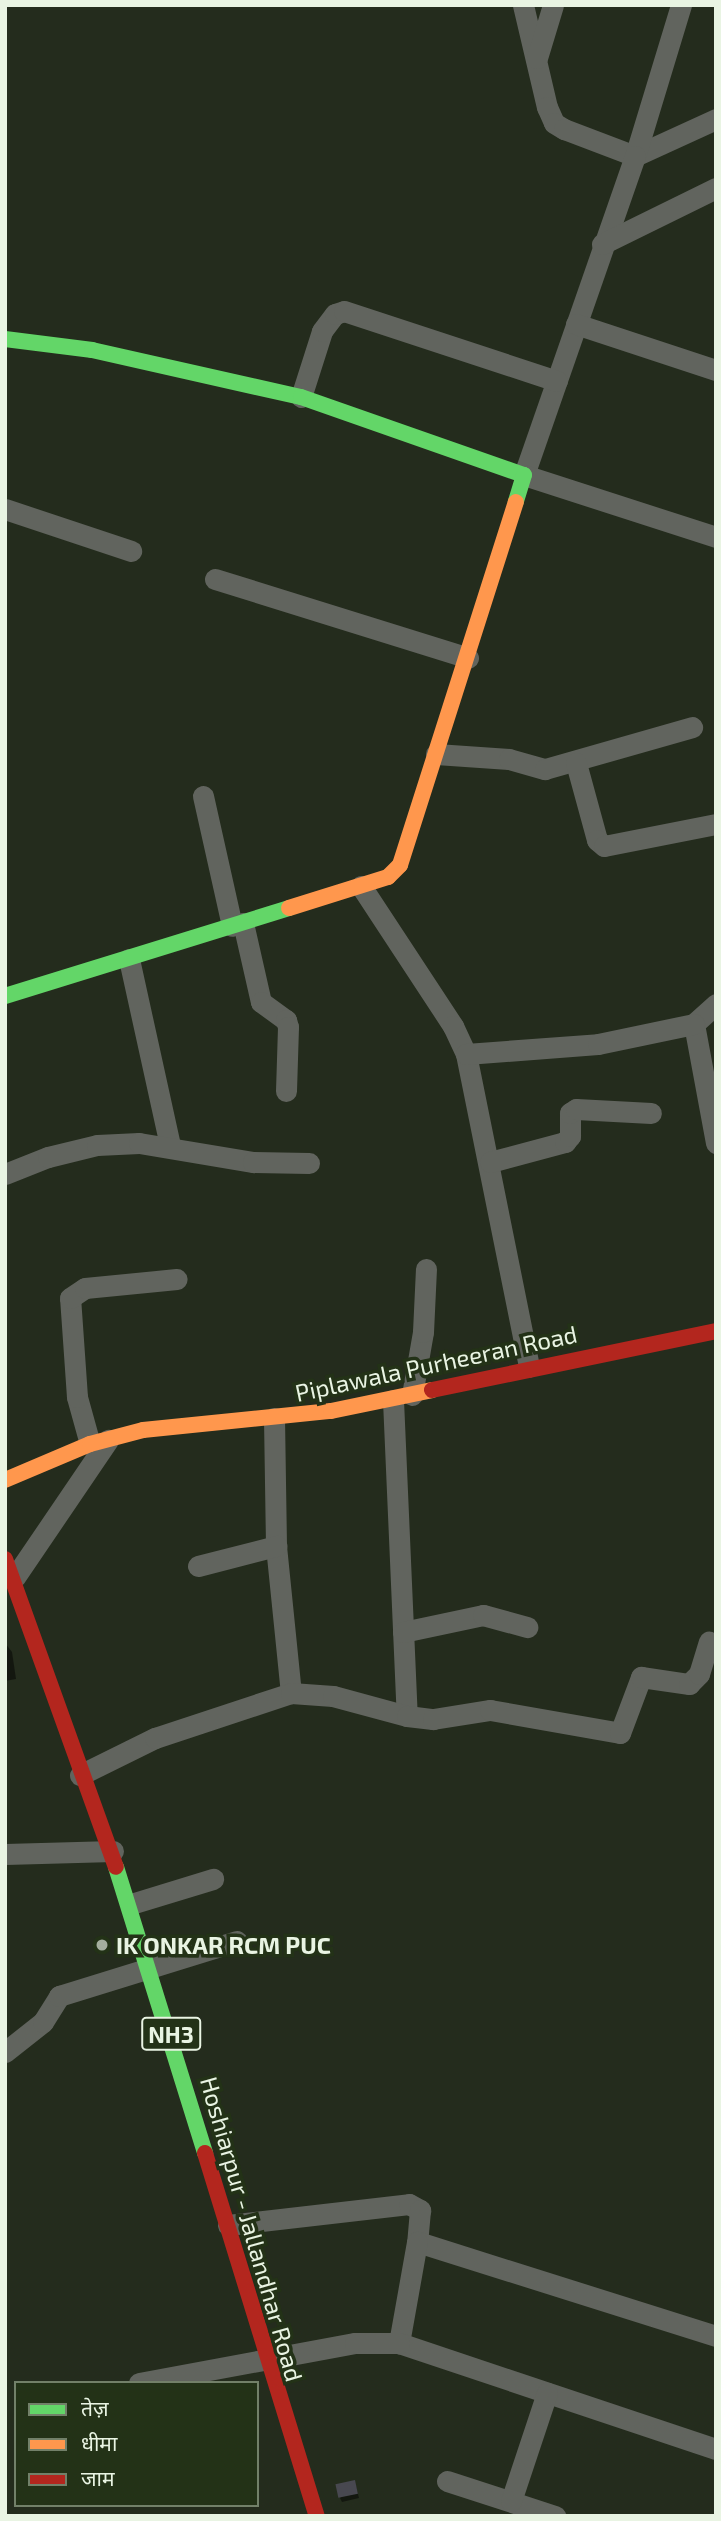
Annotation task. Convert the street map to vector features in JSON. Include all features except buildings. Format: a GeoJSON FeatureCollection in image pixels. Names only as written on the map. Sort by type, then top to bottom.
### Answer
{"type":"FeatureCollection","features":[{"type":"Feature","properties":{"kind":"main road"},"geometry":{"type":"LineString","coordinates":[[5,339],[169,364],[301,397],[524,475],[400,866],[388,877],[5,996]]}},
{"type":"Feature","properties":{"kind":"main road","name":"Piplawala Purheeran Road"},"geometry":{"type":"LineString","coordinates":[[5,1480],[99,1442],[188,1423],[274,1418],[403,1398],[529,1367],[716,1331]]}},
{"type":"Feature","properties":{"kind":"main road","name":"Hoshiarpur - Jallandhar Road"},"geometry":{"type":"LineString","coordinates":[[10,1568],[80,1776],[113,1851],[131,1904],[228,2224],[266,2360],[317,2516]]}},
{"type":"Feature","properties":{"kind":"street"},"geometry":{"type":"LineString","coordinates":[[523,5],[554,123],[635,156],[716,119]]}},
{"type":"Feature","properties":{"kind":"street"},"geometry":{"type":"LineString","coordinates":[[537,60],[554,5]]}},
{"type":"Feature","properties":{"kind":"street"},"geometry":{"type":"LineString","coordinates":[[681,5],[635,156],[524,475],[716,537]]}},
{"type":"Feature","properties":{"kind":"street"},"geometry":{"type":"LineString","coordinates":[[603,244],[716,188]]}},
{"type":"Feature","properties":{"kind":"street"},"geometry":{"type":"LineString","coordinates":[[301,397],[322,331],[335,314],[344,311],[556,381]]}},
{"type":"Feature","properties":{"kind":"street"},"geometry":{"type":"LineString","coordinates":[[576,324],[716,370]]}},
{"type":"Feature","properties":{"kind":"street"},"geometry":{"type":"LineString","coordinates":[[5,509],[131,551]]}},
{"type":"Feature","properties":{"kind":"street"},"geometry":{"type":"LineString","coordinates":[[215,579],[468,658]]}},
{"type":"Feature","properties":{"kind":"street"},"geometry":{"type":"LineString","coordinates":[[436,754],[509,759],[538,769],[576,763],[692,727]]}},
{"type":"Feature","properties":{"kind":"street"},"geometry":{"type":"LineString","coordinates":[[576,763],[597,840],[604,846],[716,824]]}},
{"type":"Feature","properties":{"kind":"street"},"geometry":{"type":"LineString","coordinates":[[203,796],[237,925],[261,1002],[286,1020],[288,1027],[286,1091]]}},
{"type":"Feature","properties":{"kind":"street"},"geometry":{"type":"LineString","coordinates":[[360,886],[453,1026],[466,1054],[490,1162],[529,1367]]}},
{"type":"Feature","properties":{"kind":"street"},"geometry":{"type":"LineString","coordinates":[[129,959],[170,1145]]}},
{"type":"Feature","properties":{"kind":"street"},"geometry":{"type":"LineString","coordinates":[[466,1054],[598,1044],[694,1024],[716,1004]]}},
{"type":"Feature","properties":{"kind":"street"},"geometry":{"type":"LineString","coordinates":[[694,1024],[716,1143]]}},
{"type":"Feature","properties":{"kind":"street"},"geometry":{"type":"LineString","coordinates":[[490,1162],[565,1142],[570,1136],[569,1113],[576,1109],[651,1113]]}},
{"type":"Feature","properties":{"kind":"street"},"geometry":{"type":"LineString","coordinates":[[5,1174],[48,1157],[97,1145],[170,1145],[212,1156],[309,1163]]}},
{"type":"Feature","properties":{"kind":"street"},"geometry":{"type":"LineString","coordinates":[[407,1716],[403,1632],[403,1398],[423,1332],[426,1269]]}},
{"type":"Feature","properties":{"kind":"street"},"geometry":{"type":"LineString","coordinates":[[10,1568],[99,1442],[77,1397],[70,1298],[85,1288],[177,1279]]}},
{"type":"Feature","properties":{"kind":"street"},"geometry":{"type":"LineString","coordinates":[[274,1418],[276,1546],[291,1693]]}},
{"type":"Feature","properties":{"kind":"street"},"geometry":{"type":"LineString","coordinates":[[198,1566],[276,1546]]}},
{"type":"Feature","properties":{"kind":"street"},"geometry":{"type":"LineString","coordinates":[[403,1632],[483,1615],[527,1628]]}},
{"type":"Feature","properties":{"kind":"street"},"geometry":{"type":"LineString","coordinates":[[80,1776],[155,1738],[291,1693],[332,1696],[407,1716],[433,1719],[490,1710],[621,1733],[640,1677],[690,1684],[699,1674],[709,1641]]}},
{"type":"Feature","properties":{"kind":"street"},"geometry":{"type":"LineString","coordinates":[[5,1854],[113,1851]]}},
{"type":"Feature","properties":{"kind":"street"},"geometry":{"type":"LineString","coordinates":[[131,1904],[213,1879]]}},
{"type":"Feature","properties":{"kind":"street"},"geometry":{"type":"LineString","coordinates":[[5,2052],[43,2022],[59,1996],[237,1941]]}},
{"type":"Feature","properties":{"kind":"street"},"geometry":{"type":"LineString","coordinates":[[228,2224],[409,2204],[420,2210],[399,2343]]}},
{"type":"Feature","properties":{"kind":"street"},"geometry":{"type":"LineString","coordinates":[[417,2242],[716,2336]]}},
{"type":"Feature","properties":{"kind":"street"},"geometry":{"type":"LineString","coordinates":[[150,2381],[355,2343],[399,2343],[716,2449]]}},
{"type":"Feature","properties":{"kind":"street"},"geometry":{"type":"LineString","coordinates":[[511,2501],[547,2393]]}},
{"type":"Feature","properties":{"kind":"street"},"geometry":{"type":"LineString","coordinates":[[447,2481],[555,2516]]}},
{"type":"Feature","properties":{"kind":"traffic: fast"},"geometry":{"type":"LineString","coordinates":[[5,339],[92,350],[301,397],[524,475],[516,502]]}},
{"type":"Feature","properties":{"kind":"traffic: fast"},"geometry":{"type":"LineString","coordinates":[[5,996],[289,908]]}},
{"type":"Feature","properties":{"kind":"traffic: fast"},"geometry":{"type":"LineString","coordinates":[[116,1867],[205,2153]]}},
{"type":"Feature","properties":{"kind":"traffic: slow"},"geometry":{"type":"LineString","coordinates":[[289,908],[388,877],[400,865],[516,502]]}},
{"type":"Feature","properties":{"kind":"traffic: slow"},"geometry":{"type":"LineString","coordinates":[[5,1480],[90,1444],[143,1430],[331,1411],[432,1390]]}},
{"type":"Feature","properties":{"kind":"traffic: jam"},"geometry":{"type":"LineString","coordinates":[[432,1390],[716,1331]]}},
{"type":"Feature","properties":{"kind":"traffic: jam"},"geometry":{"type":"LineString","coordinates":[[5,1559],[116,1867]]}},
{"type":"Feature","properties":{"kind":"traffic: jam"},"geometry":{"type":"LineString","coordinates":[[205,2153],[317,2516]]}},
{"type":"Feature","properties":{"kind":"place","name":"IK ONKAR RCM PUC"},"geometry":{"type":"Point","coordinates":[102,1945]}}]}
